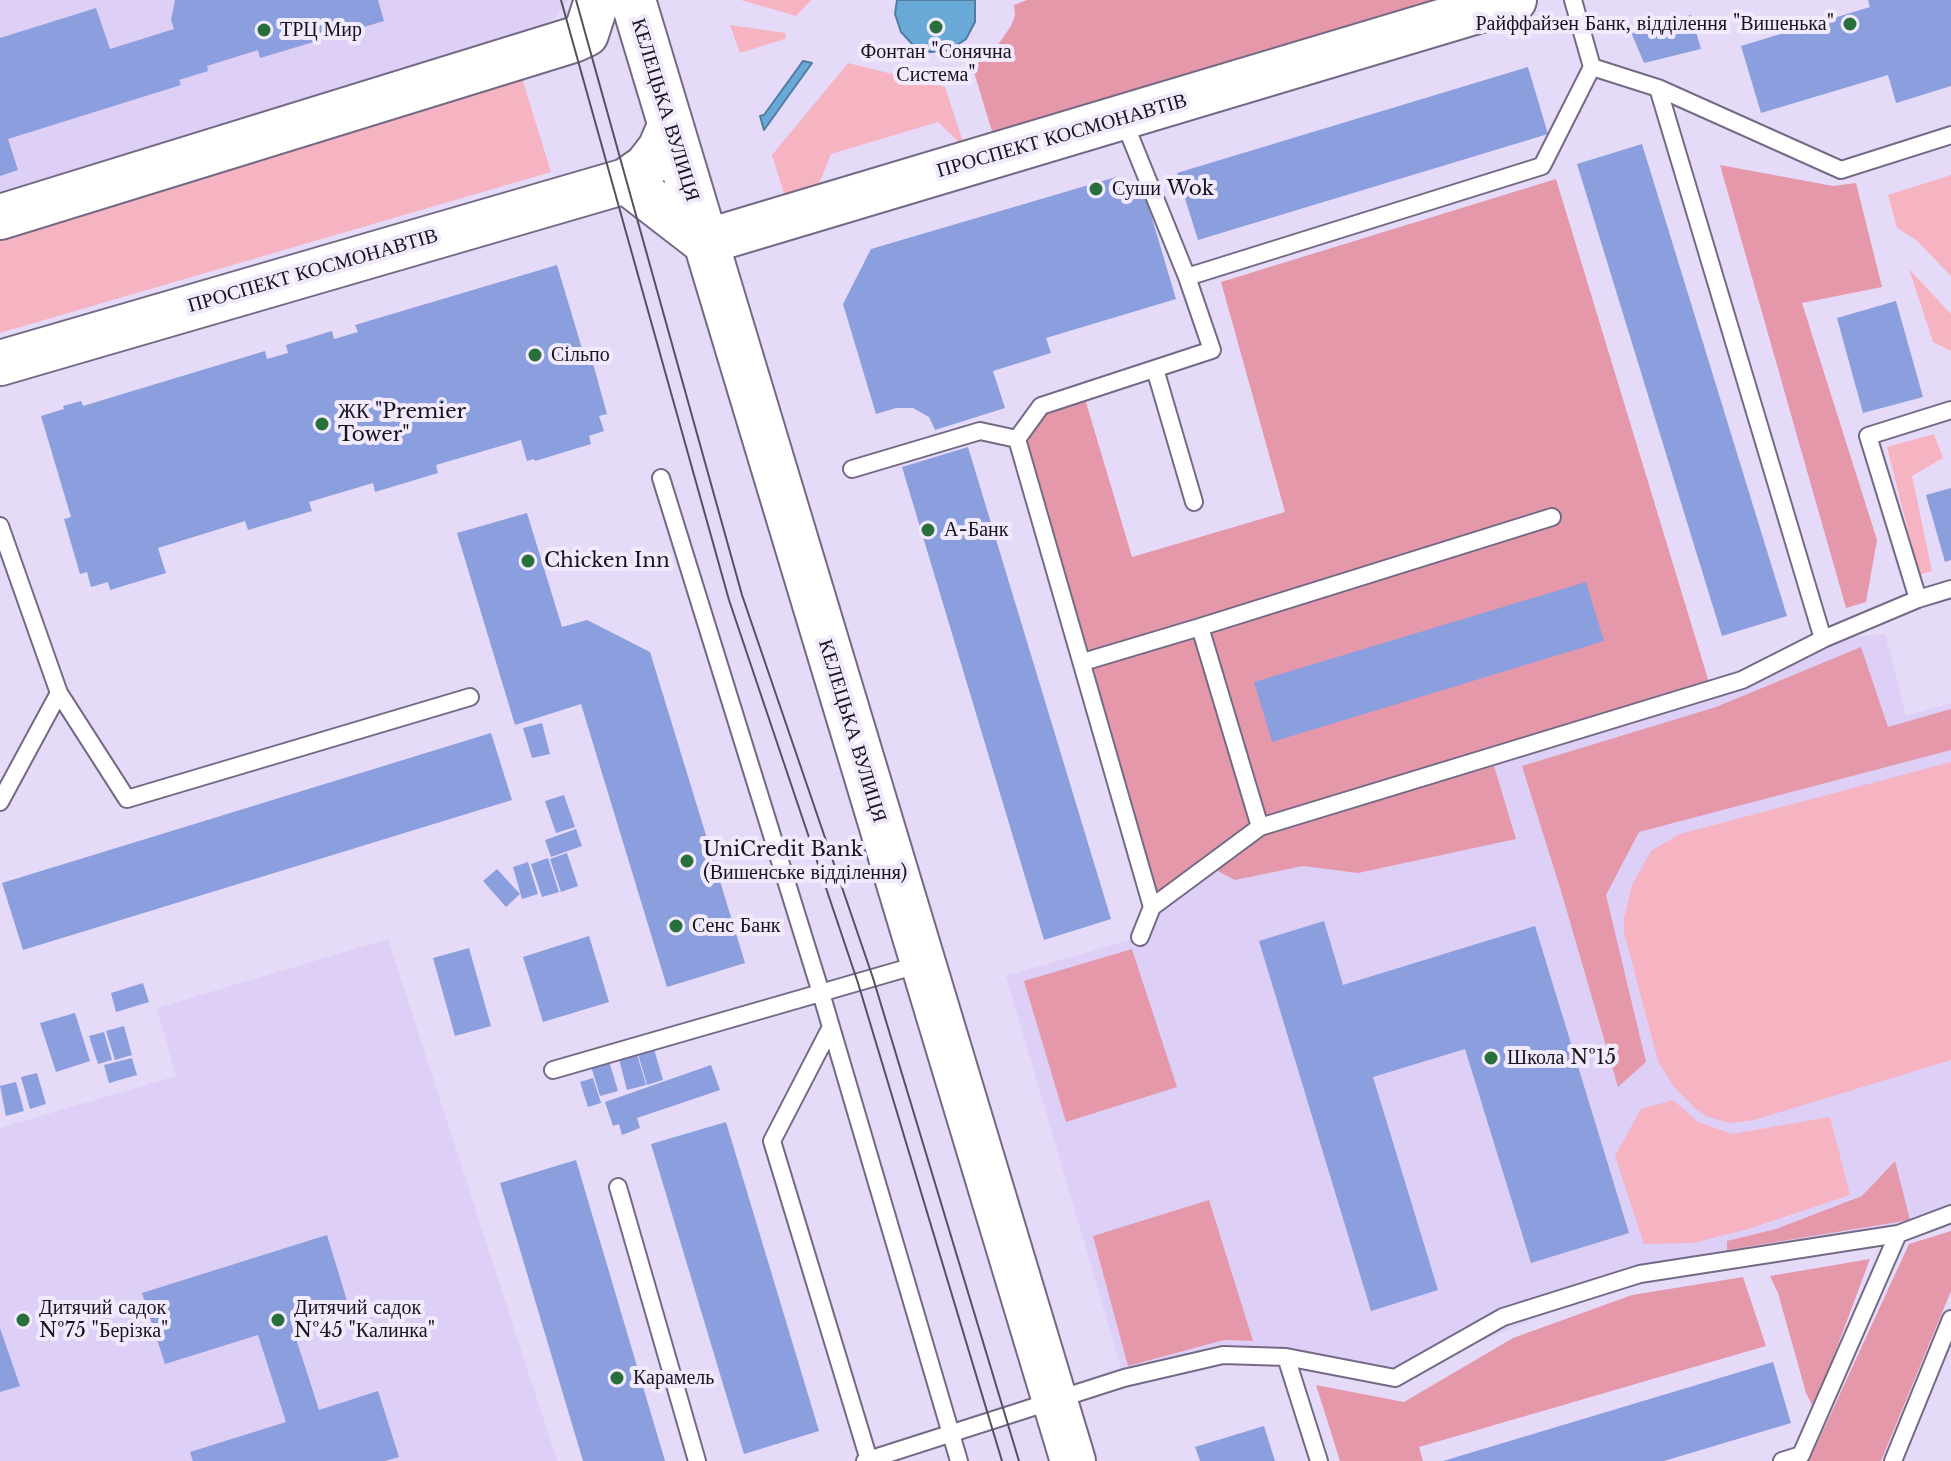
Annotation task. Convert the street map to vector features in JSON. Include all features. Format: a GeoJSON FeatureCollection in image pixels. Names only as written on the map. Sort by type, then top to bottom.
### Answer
{"type":"FeatureCollection","features":[{"type":"Feature","properties":{"kind":"street","name":"КЕЛЕЦЬКА ВУЛИЦЯ"},"geometry":{"type":"LineString","coordinates":[[633,0],[1073,1461]]}},
{"type":"Feature","properties":{"kind":"street","name":"ПРОСПЕКТ КОСМОНАВТІВ"},"geometry":{"type":"LineString","coordinates":[[705,242],[1514,0]]}},
{"type":"Feature","properties":{"kind":"street"},"geometry":{"type":"LineString","coordinates":[[0,217],[592,17],[605,29],[624,37],[650,60]]}},
{"type":"Feature","properties":{"kind":"street","name":"ПРОСПЕКТ КОСМОНАВТІВ"},"geometry":{"type":"LineString","coordinates":[[0,363],[626,181],[646,167],[660,149],[670,126]]}},
{"type":"Feature","properties":{"kind":"street"},"geometry":{"type":"LineString","coordinates":[[626,181],[705,242]]}},
{"type":"Feature","properties":{"kind":"lane"},"geometry":{"type":"LineString","coordinates":[[1187,277],[1542,166],[1592,67],[1573,0]]}},
{"type":"Feature","properties":{"kind":"lane"},"geometry":{"type":"LineString","coordinates":[[1592,67],[1658,88],[1841,170],[1951,135]]}},
{"type":"Feature","properties":{"kind":"lane"},"geometry":{"type":"LineString","coordinates":[[1658,88],[1823,639]]}},
{"type":"Feature","properties":{"kind":"lane"},"geometry":{"type":"LineString","coordinates":[[1017,439],[1041,406],[1212,350],[1187,277],[1123,118]]}},
{"type":"Feature","properties":{"kind":"lane"},"geometry":{"type":"LineString","coordinates":[[1155,369],[1194,502]]}},
{"type":"Feature","properties":{"kind":"lane"},"geometry":{"type":"LineString","coordinates":[[1918,599],[1868,436],[1951,410]]}},
{"type":"Feature","properties":{"kind":"lane"},"geometry":{"type":"LineString","coordinates":[[852,469],[980,431],[1017,439]]}},
{"type":"Feature","properties":{"kind":"lane"},"geometry":{"type":"LineString","coordinates":[[1017,439],[1152,907]]}},
{"type":"Feature","properties":{"kind":"lane"},"geometry":{"type":"LineString","coordinates":[[661,478],[821,993],[959,1461]]}},
{"type":"Feature","properties":{"kind":"lane"},"geometry":{"type":"LineString","coordinates":[[1083,662],[1552,517]]}},
{"type":"Feature","properties":{"kind":"lane"},"geometry":{"type":"LineString","coordinates":[[1,533],[59,693],[127,799],[470,697]]}},
{"type":"Feature","properties":{"kind":"lane"},"geometry":{"type":"LineString","coordinates":[[1140,937],[1152,907],[1260,827],[1742,680],[1823,639],[1918,599],[1951,589]]}},
{"type":"Feature","properties":{"kind":"lane"},"geometry":{"type":"LineString","coordinates":[[1200,627],[1260,827]]}},
{"type":"Feature","properties":{"kind":"lane"},"geometry":{"type":"LineString","coordinates":[[0,802],[59,693]]}},
{"type":"Feature","properties":{"kind":"lane"},"geometry":{"type":"LineString","coordinates":[[553,1070],[922,964]]}},
{"type":"Feature","properties":{"kind":"lane"},"geometry":{"type":"LineString","coordinates":[[831,1027],[772,1141],[867,1460],[1124,1378],[1223,1355],[1286,1357],[1395,1378],[1503,1317],[1640,1274],[1898,1234],[1951,1214]]}},
{"type":"Feature","properties":{"kind":"lane"},"geometry":{"type":"LineString","coordinates":[[618,1187],[697,1461]]}},
{"type":"Feature","properties":{"kind":"lane"},"geometry":{"type":"LineString","coordinates":[[1782,1461],[1801,1455],[1898,1234]]}},
{"type":"Feature","properties":{"kind":"lane"},"geometry":{"type":"LineString","coordinates":[[1893,1461],[1951,1319]]}},
{"type":"Feature","properties":{"kind":"lane"},"geometry":{"type":"LineString","coordinates":[[1286,1357],[1319,1461]]}},
{"type":"Feature","properties":{"kind":"shaded area"},"geometry":{"type":"Polygon","coordinates":[[[0,0],[569,0],[554,19],[509,39],[0,200],[0,0]]]}},
{"type":"Feature","properties":{"kind":"shaded area"},"geometry":{"type":"Polygon","coordinates":[[[741,0],[811,0],[796,16],[741,0]]]}},
{"type":"Feature","properties":{"kind":"shaded area"},"geometry":{"type":"Polygon","coordinates":[[[1027,0],[1447,0],[994,138],[970,59],[997,46],[1011,26],[1015,15],[1014,5],[1027,0]]]}},
{"type":"Feature","properties":{"kind":"shaded area"},"geometry":{"type":"Polygon","coordinates":[[[730,25],[786,33],[785,39],[740,53],[730,25]]]}},
{"type":"Feature","properties":{"kind":"shaded area"},"geometry":{"type":"Polygon","coordinates":[[[848,63],[945,87],[965,148],[938,122],[831,154],[815,194],[786,200],[772,155],[848,63]]]}},
{"type":"Feature","properties":{"kind":"shaded area"},"geometry":{"type":"Polygon","coordinates":[[[522,78],[551,172],[0,333],[0,234],[522,78]]]}},
{"type":"Feature","properties":{"kind":"shaded area"},"geometry":{"type":"Polygon","coordinates":[[[1720,165],[1833,186],[1856,183],[1882,287],[1802,303],[1877,540],[1866,602],[1846,608],[1720,165]]]}},
{"type":"Feature","properties":{"kind":"shaded area"},"geometry":{"type":"Polygon","coordinates":[[[1951,175],[1951,276],[1916,240],[1897,228],[1888,195],[1951,175]]]}},
{"type":"Feature","properties":{"kind":"shaded area"},"geometry":{"type":"Polygon","coordinates":[[[1556,179],[1711,689],[1261,827],[1152,907],[1017,439],[1041,406],[1083,392],[1132,557],[1285,512],[1221,282],[1556,179]]]}},
{"type":"Feature","properties":{"kind":"shaded area"},"geometry":{"type":"Polygon","coordinates":[[[1909,269],[1951,314],[1951,351],[1933,342],[1909,269]]]}},
{"type":"Feature","properties":{"kind":"shaded area"},"geometry":{"type":"Polygon","coordinates":[[[1934,434],[1943,458],[1912,476],[1932,571],[1919,575],[1887,447],[1934,434]]]}},
{"type":"Feature","properties":{"kind":"shaded area","name":"Школа №15"},"geometry":{"type":"Polygon","coordinates":[[[1885,634],[1906,716],[1951,703],[1951,1214],[1898,1234],[1640,1274],[1395,1378],[1268,1355],[1124,1378],[1006,976],[1140,937],[1152,907],[1260,827],[1711,690],[1823,639],[1885,634]]]}},
{"type":"Feature","properties":{"kind":"shaded area"},"geometry":{"type":"Polygon","coordinates":[[[1861,647],[1888,727],[1951,709],[1951,750],[1639,832],[1606,895],[1646,1062],[1618,1087],[1522,766],[1716,707],[1861,647]]]}},
{"type":"Feature","properties":{"kind":"shaded area"},"geometry":{"type":"Polygon","coordinates":[[[1951,762],[1951,1060],[1754,1120],[1731,1123],[1708,1117],[1696,1109],[1673,1086],[1658,1061],[1624,932],[1632,885],[1651,851],[1680,834],[1951,762]]]}},
{"type":"Feature","properties":{"kind":"shaded area"},"geometry":{"type":"Polygon","coordinates":[[[1494,766],[1516,839],[1358,873],[1303,866],[1235,880],[1214,869],[1265,833],[1494,766]]]}},
{"type":"Feature","properties":{"kind":"shaded area","name":"Дитячий садок №45 \"Калинка\""},"geometry":{"type":"Polygon","coordinates":[[[388,939],[557,1461],[0,1461],[0,1128],[176,1076],[157,1008],[388,939]]]}},
{"type":"Feature","properties":{"kind":"shaded area"},"geometry":{"type":"Polygon","coordinates":[[[1132,949],[1177,1087],[1066,1122],[1024,981],[1132,949]]]}},
{"type":"Feature","properties":{"kind":"shaded area"},"geometry":{"type":"Polygon","coordinates":[[[1673,1100],[1698,1122],[1732,1134],[1830,1117],[1850,1195],[1748,1229],[1693,1243],[1644,1244],[1615,1156],[1641,1109],[1673,1100]]]}},
{"type":"Feature","properties":{"kind":"shaded area"},"geometry":{"type":"Polygon","coordinates":[[[1895,1161],[1910,1220],[1727,1250],[1727,1241],[1776,1229],[1862,1196],[1895,1161]]]}},
{"type":"Feature","properties":{"kind":"shaded area"},"geometry":{"type":"Polygon","coordinates":[[[1209,1200],[1253,1341],[1224,1340],[1128,1366],[1093,1236],[1209,1200]]]}},
{"type":"Feature","properties":{"kind":"shaded area"},"geometry":{"type":"Polygon","coordinates":[[[1951,1231],[1951,1291],[1881,1461],[1809,1461],[1909,1244],[1951,1231]]]}},
{"type":"Feature","properties":{"kind":"shaded area"},"geometry":{"type":"Polygon","coordinates":[[[1870,1259],[1814,1409],[1806,1393],[1778,1293],[1770,1276],[1870,1259]]]}},
{"type":"Feature","properties":{"kind":"shaded area"},"geometry":{"type":"Polygon","coordinates":[[[1743,1277],[1766,1346],[1419,1447],[1423,1461],[1340,1461],[1316,1385],[1404,1402],[1513,1338],[1632,1295],[1743,1277]]]}},
{"type":"Feature","properties":{"kind":"water","name":"Фонтан \"Сонячна Система\""},"geometry":{"type":"Polygon","coordinates":[[[897,0],[975,0],[975,22],[966,39],[950,50],[922,50],[901,32],[895,14],[897,0]]]}},
{"type":"Feature","properties":{"kind":"water"},"geometry":{"type":"Polygon","coordinates":[[[803,61],[812,63],[764,130],[760,116],[764,115],[803,61]]]}},
{"type":"Feature","properties":{"kind":"building"},"geometry":{"type":"Polygon","coordinates":[[[175,0],[378,0],[384,21],[260,58],[258,50],[207,66],[208,71],[179,80],[181,85],[8,139],[18,170],[0,176],[0,38],[96,8],[110,49],[174,29],[171,20],[175,0]]]}},
{"type":"Feature","properties":{"kind":"building"},"geometry":{"type":"Polygon","coordinates":[[[1868,0],[1951,0],[1951,86],[1896,103],[1888,75],[1761,113],[1741,46],[1870,7],[1868,0]]]}},
{"type":"Feature","properties":{"kind":"building"},"geometry":{"type":"Polygon","coordinates":[[[1691,15],[1701,49],[1644,63],[1631,32],[1691,15]]]}},
{"type":"Feature","properties":{"kind":"building"},"geometry":{"type":"Polygon","coordinates":[[[1528,67],[1548,134],[1198,240],[1177,173],[1528,67]]]}},
{"type":"Feature","properties":{"kind":"building"},"geometry":{"type":"Polygon","coordinates":[[[1642,144],[1787,616],[1722,636],[1577,164],[1642,144]]]}},
{"type":"Feature","properties":{"kind":"building"},"geometry":{"type":"Polygon","coordinates":[[[1116,177],[1121,193],[1132,190],[1146,198],[1176,299],[1046,338],[1051,353],[993,371],[1005,408],[935,430],[929,417],[913,408],[896,408],[876,414],[843,304],[871,249],[1116,177]]]}},
{"type":"Feature","properties":{"kind":"building","name":"ЖК \"Premier Tower\""},"geometry":{"type":"Polygon","coordinates":[[[557,265],[586,362],[592,360],[607,414],[599,416],[604,431],[589,436],[591,444],[527,461],[521,440],[436,465],[438,473],[375,492],[373,483],[309,502],[312,511],[248,530],[245,521],[158,548],[166,573],[110,590],[108,582],[91,587],[87,572],[80,574],[64,519],[71,517],[41,416],[64,409],[63,406],[81,401],[83,406],[265,351],[267,359],[288,353],[286,345],[332,331],[334,339],[358,332],[355,325],[557,265]]]}},
{"type":"Feature","properties":{"kind":"building"},"geometry":{"type":"Polygon","coordinates":[[[1896,301],[1923,397],[1863,413],[1837,318],[1896,301]]]}},
{"type":"Feature","properties":{"kind":"building"},"geometry":{"type":"Polygon","coordinates":[[[968,447],[1111,919],[1044,940],[902,467],[968,447]]]}},
{"type":"Feature","properties":{"kind":"building"},"geometry":{"type":"Polygon","coordinates":[[[1951,488],[1951,560],[1945,562],[1926,495],[1951,488]]]}},
{"type":"Feature","properties":{"kind":"building"},"geometry":{"type":"Polygon","coordinates":[[[527,513],[562,627],[587,620],[650,652],[745,963],[667,987],[581,704],[515,725],[457,533],[527,513]]]}},
{"type":"Feature","properties":{"kind":"building"},"geometry":{"type":"Polygon","coordinates":[[[1586,582],[1604,641],[1272,742],[1254,682],[1586,582]]]}},
{"type":"Feature","properties":{"kind":"building"},"geometry":{"type":"Polygon","coordinates":[[[542,723],[550,754],[532,758],[523,728],[542,723]]]}},
{"type":"Feature","properties":{"kind":"building"},"geometry":{"type":"Polygon","coordinates":[[[491,733],[512,800],[23,950],[2,883],[491,733]]]}},
{"type":"Feature","properties":{"kind":"building"},"geometry":{"type":"Polygon","coordinates":[[[564,795],[575,827],[556,833],[545,801],[564,795]]]}},
{"type":"Feature","properties":{"kind":"building"},"geometry":{"type":"Polygon","coordinates":[[[576,829],[582,846],[551,857],[545,840],[576,829]]]}},
{"type":"Feature","properties":{"kind":"building"},"geometry":{"type":"Polygon","coordinates":[[[567,853],[578,886],[561,892],[550,859],[567,853]]]}},
{"type":"Feature","properties":{"kind":"building"},"geometry":{"type":"Polygon","coordinates":[[[548,858],[559,892],[542,897],[531,864],[548,858]]]}},
{"type":"Feature","properties":{"kind":"building"},"geometry":{"type":"Polygon","coordinates":[[[528,862],[538,894],[522,899],[513,867],[528,862]]]}},
{"type":"Feature","properties":{"kind":"building"},"geometry":{"type":"Polygon","coordinates":[[[497,869],[520,894],[506,907],[483,881],[497,869]]]}},
{"type":"Feature","properties":{"kind":"building"},"geometry":{"type":"Polygon","coordinates":[[[1324,921],[1343,985],[1535,926],[1629,1233],[1531,1263],[1465,1049],[1373,1077],[1438,1290],[1371,1311],[1259,941],[1324,921]]]}},
{"type":"Feature","properties":{"kind":"building"},"geometry":{"type":"Polygon","coordinates":[[[589,936],[609,1002],[543,1022],[523,957],[589,936]]]}},
{"type":"Feature","properties":{"kind":"building"},"geometry":{"type":"Polygon","coordinates":[[[469,948],[491,1026],[455,1036],[433,958],[469,948]]]}},
{"type":"Feature","properties":{"kind":"building"},"geometry":{"type":"Polygon","coordinates":[[[143,983],[149,1002],[116,1012],[111,993],[143,983]]]}},
{"type":"Feature","properties":{"kind":"building"},"geometry":{"type":"Polygon","coordinates":[[[75,1013],[90,1061],[56,1072],[40,1023],[75,1013]]]}},
{"type":"Feature","properties":{"kind":"building"},"geometry":{"type":"Polygon","coordinates":[[[124,1026],[132,1055],[115,1060],[106,1031],[124,1026]]]}},
{"type":"Feature","properties":{"kind":"building"},"geometry":{"type":"Polygon","coordinates":[[[104,1032],[112,1060],[98,1064],[89,1036],[104,1032]]]}},
{"type":"Feature","properties":{"kind":"building"},"geometry":{"type":"Polygon","coordinates":[[[654,1049],[663,1080],[647,1085],[638,1054],[654,1049]]]}},
{"type":"Feature","properties":{"kind":"building"},"geometry":{"type":"Polygon","coordinates":[[[637,1054],[646,1085],[627,1090],[619,1059],[637,1054]]]}},
{"type":"Feature","properties":{"kind":"building"},"geometry":{"type":"Polygon","coordinates":[[[132,1058],[137,1075],[109,1083],[104,1065],[132,1058]]]}},
{"type":"Feature","properties":{"kind":"building"},"geometry":{"type":"Polygon","coordinates":[[[609,1061],[618,1091],[600,1096],[591,1066],[609,1061]]]}},
{"type":"Feature","properties":{"kind":"building"},"geometry":{"type":"Polygon","coordinates":[[[711,1065],[720,1090],[637,1118],[640,1128],[622,1135],[619,1124],[613,1126],[605,1102],[711,1065]]]}},
{"type":"Feature","properties":{"kind":"building"},"geometry":{"type":"Polygon","coordinates":[[[37,1073],[46,1104],[30,1109],[21,1077],[37,1073]]]}},
{"type":"Feature","properties":{"kind":"building"},"geometry":{"type":"Polygon","coordinates":[[[593,1078],[601,1103],[588,1107],[580,1082],[593,1078]]]}},
{"type":"Feature","properties":{"kind":"building"},"geometry":{"type":"Polygon","coordinates":[[[16,1082],[24,1111],[6,1116],[0,1086],[16,1082]]]}},
{"type":"Feature","properties":{"kind":"building"},"geometry":{"type":"Polygon","coordinates":[[[726,1122],[819,1431],[744,1454],[651,1144],[726,1122]]]}},
{"type":"Feature","properties":{"kind":"building"},"geometry":{"type":"Polygon","coordinates":[[[576,1160],[665,1461],[583,1461],[500,1183],[576,1160]]]}},
{"type":"Feature","properties":{"kind":"building"},"geometry":{"type":"Polygon","coordinates":[[[327,1235],[348,1304],[291,1323],[319,1410],[378,1391],[399,1457],[385,1461],[193,1461],[190,1452],[286,1422],[258,1335],[165,1364],[142,1293],[327,1235]]]}},
{"type":"Feature","properties":{"kind":"building"},"geometry":{"type":"Polygon","coordinates":[[[0,1328],[20,1386],[0,1392],[0,1328]]]}},
{"type":"Feature","properties":{"kind":"building"},"geometry":{"type":"Polygon","coordinates":[[[1773,1362],[1791,1423],[1664,1461],[1443,1461],[1773,1362]]]}},
{"type":"Feature","properties":{"kind":"building"},"geometry":{"type":"Polygon","coordinates":[[[1264,1426],[1275,1461],[1200,1461],[1195,1447],[1264,1426]]]}},
{"type":"Feature","properties":{"kind":"tram line"},"geometry":{"type":"LineString","coordinates":[[561,0],[729,600],[858,983],[1002,1461]]}},
{"type":"Feature","properties":{"kind":"tram line"},"geometry":{"type":"LineString","coordinates":[[576,0],[742,595],[873,978],[1019,1461]]}},
{"type":"Feature","properties":{"kind":"place","name":"Райффайзен Банк, відділення \"Вишенька\""},"geometry":{"type":"Point","coordinates":[1850,24]}},
{"type":"Feature","properties":{"kind":"place","name":"Фонтан \"Сонячна Система\""},"geometry":{"type":"Point","coordinates":[936,27]}},
{"type":"Feature","properties":{"kind":"place","name":"ТРЦ Мир"},"geometry":{"type":"Point","coordinates":[264,30]}},
{"type":"Feature","properties":{"kind":"place","name":"Суши Wok"},"geometry":{"type":"Point","coordinates":[1096,189]}},
{"type":"Feature","properties":{"kind":"place","name":"Сільпо"},"geometry":{"type":"Point","coordinates":[535,355]}},
{"type":"Feature","properties":{"kind":"place","name":"ЖК \"Premier Tower\""},"geometry":{"type":"Point","coordinates":[322,424]}},
{"type":"Feature","properties":{"kind":"place","name":"А-Банк"},"geometry":{"type":"Point","coordinates":[928,530]}},
{"type":"Feature","properties":{"kind":"place","name":"Chicken Inn"},"geometry":{"type":"Point","coordinates":[528,561]}},
{"type":"Feature","properties":{"kind":"place","name":"UniCredit Bank (Вишенське відділення)"},"geometry":{"type":"Point","coordinates":[687,861]}},
{"type":"Feature","properties":{"kind":"place","name":"Сенс Банк"},"geometry":{"type":"Point","coordinates":[676,926]}},
{"type":"Feature","properties":{"kind":"place","name":"Школа №15"},"geometry":{"type":"Point","coordinates":[1491,1058]}},
{"type":"Feature","properties":{"kind":"place","name":"Дитячий садок №75 \"Берізка\""},"geometry":{"type":"Point","coordinates":[23,1320]}},
{"type":"Feature","properties":{"kind":"place","name":"Дитячий садок №45 \"Калинка\""},"geometry":{"type":"Point","coordinates":[278,1320]}},
{"type":"Feature","properties":{"kind":"place","name":"Карамель"},"geometry":{"type":"Point","coordinates":[617,1378]}}]}
